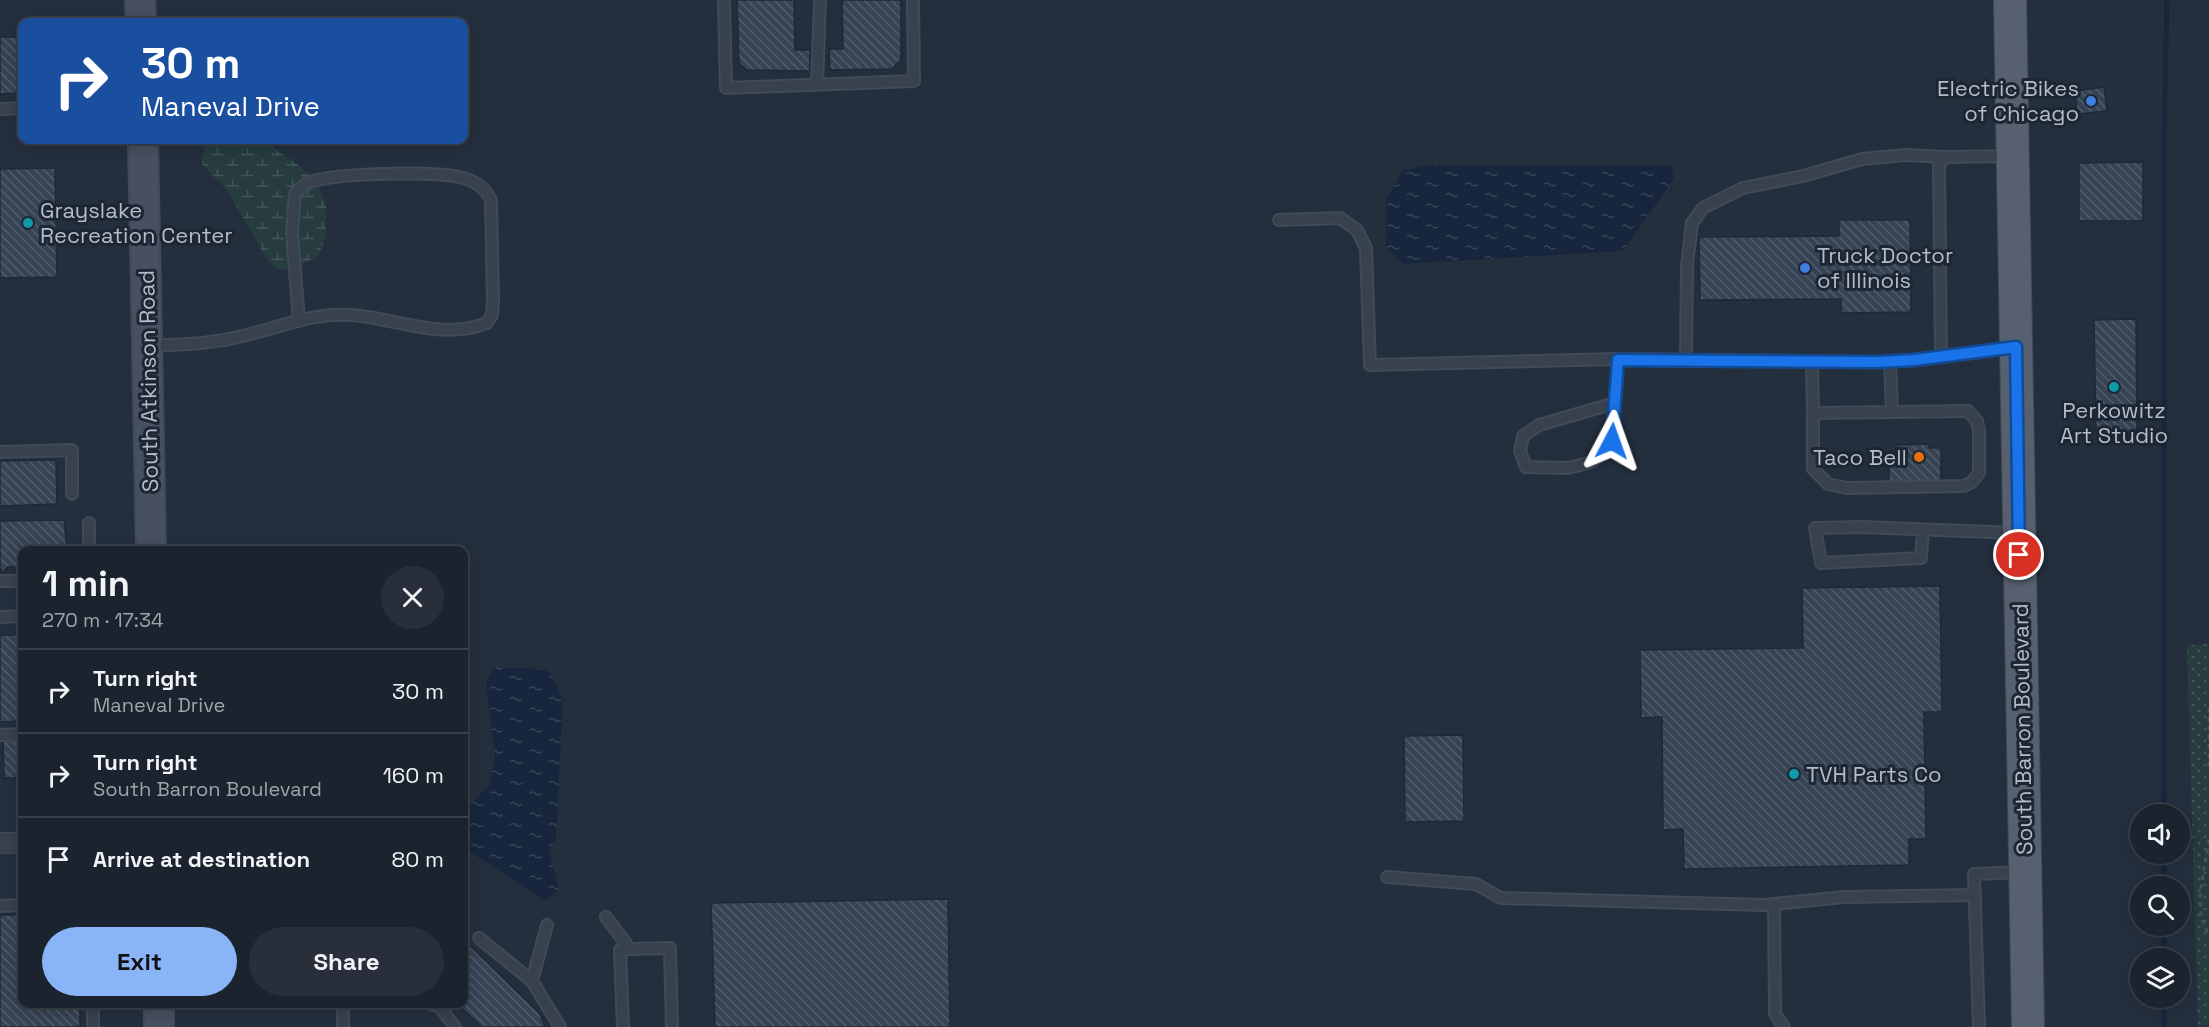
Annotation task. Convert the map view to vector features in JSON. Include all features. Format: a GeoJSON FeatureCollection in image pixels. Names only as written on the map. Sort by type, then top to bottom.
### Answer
{"type":"FeatureCollection","features":[{"type":"Feature","properties":{"kind":"main road"},"geometry":{"type":"LineString","coordinates":[[140,0],[141,18]]}},
{"type":"Feature","properties":{"kind":"main road","name":"South Barron Boulevard"},"geometry":{"type":"LineString","coordinates":[[2010,0],[2028,1027]]}},
{"type":"Feature","properties":{"kind":"main road","name":"South Atkinson Road"},"geometry":{"type":"LineString","coordinates":[[143,144],[151,546]]}},
{"type":"Feature","properties":{"kind":"main road"},"geometry":{"type":"LineString","coordinates":[[159,1008],[159,1027]]}},
{"type":"Feature","properties":{"kind":"street"},"geometry":{"type":"LineString","coordinates":[[0,843],[18,843]]}},
{"type":"Feature","properties":{"kind":"lane"},"geometry":{"type":"LineString","coordinates":[[724,0],[726,88],[914,81],[913,0]]}},
{"type":"Feature","properties":{"kind":"lane"},"geometry":{"type":"LineString","coordinates":[[818,85],[820,0]]}},
{"type":"Feature","properties":{"kind":"lane"},"geometry":{"type":"LineString","coordinates":[[0,109],[18,108]]}},
{"type":"Feature","properties":{"kind":"lane"},"geometry":{"type":"LineString","coordinates":[[1686,360],[1687,266],[1692,224],[1704,208],[1743,188],[1803,176],[1862,159],[1905,155],[2012,156]]}},
{"type":"Feature","properties":{"kind":"lane"},"geometry":{"type":"LineString","coordinates":[[1941,357],[1939,164],[1946,157]]}},
{"type":"Feature","properties":{"kind":"lane"},"geometry":{"type":"LineString","coordinates":[[147,346],[231,339],[299,321],[350,315],[427,329],[458,329],[487,323],[492,315],[493,301],[491,201],[488,193],[473,182],[448,176],[336,178],[315,181],[300,188],[295,194],[292,220],[299,321]]}},
{"type":"Feature","properties":{"kind":"lane"},"geometry":{"type":"LineString","coordinates":[[1279,220],[1340,218],[1357,230],[1366,248],[1370,365],[1618,360],[1890,361],[2016,347]]}},
{"type":"Feature","properties":{"kind":"lane"},"geometry":{"type":"LineString","coordinates":[[1615,403],[1539,425],[1523,436],[1520,451],[1526,467],[1568,468],[1592,462],[1612,441],[1615,403],[1618,360]]}},
{"type":"Feature","properties":{"kind":"lane"},"geometry":{"type":"LineString","coordinates":[[1812,361],[1813,469],[1827,484],[1847,488],[1964,486],[1972,482],[1979,473],[1979,431],[1977,421],[1968,411],[1813,413]]}},
{"type":"Feature","properties":{"kind":"lane"},"geometry":{"type":"LineString","coordinates":[[1890,361],[1892,412]]}},
{"type":"Feature","properties":{"kind":"lane"},"geometry":{"type":"LineString","coordinates":[[0,452],[72,450],[72,494]]}},
{"type":"Feature","properties":{"kind":"lane"},"geometry":{"type":"LineString","coordinates":[[89,523],[89,546]]}},
{"type":"Feature","properties":{"kind":"lane"},"geometry":{"type":"LineString","coordinates":[[1923,530],[1921,558],[1821,563],[1815,528],[1862,527],[2019,533]]}},
{"type":"Feature","properties":{"kind":"lane"},"geometry":{"type":"LineString","coordinates":[[0,581],[18,581]]}},
{"type":"Feature","properties":{"kind":"lane"},"geometry":{"type":"LineString","coordinates":[[0,617],[18,616]]}},
{"type":"Feature","properties":{"kind":"lane"},"geometry":{"type":"LineString","coordinates":[[0,735],[18,734]]}},
{"type":"Feature","properties":{"kind":"lane"},"geometry":{"type":"LineString","coordinates":[[1979,1027],[1974,874],[2025,872]]}},
{"type":"Feature","properties":{"kind":"lane"},"geometry":{"type":"LineString","coordinates":[[1387,877],[1476,884],[1502,898],[1774,904],[1844,897],[1975,895]]}},
{"type":"Feature","properties":{"kind":"lane"},"geometry":{"type":"LineString","coordinates":[[1774,904],[1775,1014],[1784,1027]]}},
{"type":"Feature","properties":{"kind":"lane"},"geometry":{"type":"LineString","coordinates":[[0,906],[18,905]]}},
{"type":"Feature","properties":{"kind":"lane"},"geometry":{"type":"LineString","coordinates":[[606,917],[630,949]]}},
{"type":"Feature","properties":{"kind":"lane"},"geometry":{"type":"LineString","coordinates":[[532,981],[547,925]]}},
{"type":"Feature","properties":{"kind":"lane"},"geometry":{"type":"LineString","coordinates":[[479,938],[532,981],[560,1027]]}},
{"type":"Feature","properties":{"kind":"lane"},"geometry":{"type":"LineString","coordinates":[[623,1027],[620,950],[670,948],[672,1027]]}},
{"type":"Feature","properties":{"kind":"lane"},"geometry":{"type":"LineString","coordinates":[[93,1008],[93,1027]]}},
{"type":"Feature","properties":{"kind":"lane"},"geometry":{"type":"LineString","coordinates":[[343,1008],[343,1027]]}},
{"type":"Feature","properties":{"kind":"lane"},"geometry":{"type":"LineString","coordinates":[[441,1008],[454,1027]]}},
{"type":"Feature","properties":{"kind":"path"},"geometry":{"type":"LineString","coordinates":[[2209,708],[2209,771]]}},
{"type":"Feature","properties":{"kind":"path"},"geometry":{"type":"LineString","coordinates":[[2209,840],[2200,893],[2200,916],[2209,936]]}},
{"type":"Feature","properties":{"kind":"green space"},"geometry":{"type":"Polygon","coordinates":[[[205,144],[268,144],[300,166],[318,185],[326,204],[326,235],[319,255],[295,269],[277,269],[265,256],[227,190],[202,164],[205,144]]]}},
{"type":"Feature","properties":{"kind":"green space"},"geometry":{"type":"Polygon","coordinates":[[[2209,644],[2209,1027],[2198,1027],[2187,645],[2209,644]]]}},
{"type":"Feature","properties":{"kind":"water"},"geometry":{"type":"Polygon","coordinates":[[[1427,165],[1672,166],[1674,179],[1623,251],[1404,264],[1386,246],[1386,201],[1402,171],[1427,165]]]}},
{"type":"Feature","properties":{"kind":"water"},"geometry":{"type":"Polygon","coordinates":[[[494,667],[542,669],[550,672],[563,699],[556,840],[549,850],[559,890],[546,901],[468,851],[468,808],[489,785],[495,758],[486,683],[494,667]]]}},
{"type":"Feature","properties":{"kind":"building"},"geometry":{"type":"Polygon","coordinates":[[[737,0],[794,0],[795,50],[810,50],[810,71],[747,70],[739,64],[737,0]]]}},
{"type":"Feature","properties":{"kind":"building"},"geometry":{"type":"Polygon","coordinates":[[[842,0],[901,0],[901,60],[892,69],[830,70],[829,49],[843,49],[842,0]]]}},
{"type":"Feature","properties":{"kind":"building"},"geometry":{"type":"Polygon","coordinates":[[[0,37],[18,37],[18,93],[0,94],[0,37]]]}},
{"type":"Feature","properties":{"kind":"building","name":"Electric Bikes of Chicago"},"geometry":{"type":"Polygon","coordinates":[[[2104,87],[2107,111],[2077,114],[2075,91],[2104,87]]]}},
{"type":"Feature","properties":{"kind":"building"},"geometry":{"type":"Polygon","coordinates":[[[2143,162],[2143,221],[2079,221],[2079,163],[2143,162]]]}},
{"type":"Feature","properties":{"kind":"building","name":"Grayslake Recreation Center"},"geometry":{"type":"Polygon","coordinates":[[[55,168],[57,277],[0,278],[0,169],[55,168]]]}},
{"type":"Feature","properties":{"kind":"building","name":"Truck Doctor of Illinois"},"geometry":{"type":"Polygon","coordinates":[[[1839,220],[1910,220],[1911,312],[1841,313],[1841,299],[1700,300],[1699,237],[1839,236],[1839,220]]]}},
{"type":"Feature","properties":{"kind":"building"},"geometry":{"type":"Polygon","coordinates":[[[2136,319],[2137,433],[2096,434],[2094,320],[2136,319]]]}},
{"type":"Feature","properties":{"kind":"building","name":"Taco Bell"},"geometry":{"type":"Polygon","coordinates":[[[1929,444],[1929,448],[1941,448],[1941,481],[1889,482],[1889,465],[1896,465],[1896,445],[1929,444]]]}},
{"type":"Feature","properties":{"kind":"building"},"geometry":{"type":"Polygon","coordinates":[[[56,460],[57,504],[0,506],[0,461],[56,460]]]}},
{"type":"Feature","properties":{"kind":"building"},"geometry":{"type":"Polygon","coordinates":[[[64,520],[67,546],[18,546],[18,567],[8,567],[4,572],[0,568],[0,521],[64,520]]]}},
{"type":"Feature","properties":{"kind":"building","name":"TVH Parts Co"},"geometry":{"type":"Polygon","coordinates":[[[1940,586],[1942,712],[1924,712],[1926,839],[1909,839],[1909,865],[1684,869],[1683,829],[1663,830],[1662,717],[1641,718],[1640,650],[1803,648],[1802,588],[1940,586]]]}},
{"type":"Feature","properties":{"kind":"building"},"geometry":{"type":"Polygon","coordinates":[[[0,635],[18,635],[18,721],[0,722],[0,635]]]}},
{"type":"Feature","properties":{"kind":"building"},"geometry":{"type":"Polygon","coordinates":[[[1463,735],[1464,821],[1405,822],[1404,736],[1463,735]]]}},
{"type":"Feature","properties":{"kind":"building"},"geometry":{"type":"Polygon","coordinates":[[[3,736],[18,736],[18,778],[4,778],[3,736]]]}},
{"type":"Feature","properties":{"kind":"building"},"geometry":{"type":"Polygon","coordinates":[[[948,899],[950,1027],[715,1027],[711,903],[948,899]]]}},
{"type":"Feature","properties":{"kind":"building"},"geometry":{"type":"Polygon","coordinates":[[[0,915],[18,915],[18,1008],[80,1008],[80,1027],[0,1027],[0,915]]]}},
{"type":"Feature","properties":{"kind":"building"},"geometry":{"type":"Polygon","coordinates":[[[468,944],[540,1014],[545,1027],[482,1027],[461,1008],[468,1008],[468,944]]]}},
{"type":"Feature","properties":{"kind":"waterway"},"geometry":{"type":"LineString","coordinates":[[2164,804],[2164,140],[2167,0]]}},
{"type":"Feature","properties":{"kind":"waterway"},"geometry":{"type":"LineString","coordinates":[[2164,864],[2164,876]]}},
{"type":"Feature","properties":{"kind":"waterway"},"geometry":{"type":"LineString","coordinates":[[2164,936],[2164,948]]}},
{"type":"Feature","properties":{"kind":"waterway"},"geometry":{"type":"LineString","coordinates":[[2164,1008],[2164,1027]]}},
{"type":"Feature","properties":{"kind":"place","name":"Electric Bikes of Chicago"},"geometry":{"type":"Point","coordinates":[2091,101]}},
{"type":"Feature","properties":{"kind":"place","name":"Grayslake Recreation Center"},"geometry":{"type":"Point","coordinates":[28,223]}},
{"type":"Feature","properties":{"kind":"place","name":"Truck Doctor of Illinois"},"geometry":{"type":"Point","coordinates":[1805,268]}},
{"type":"Feature","properties":{"kind":"place","name":"Perkowitz Art Studio"},"geometry":{"type":"Point","coordinates":[2114,387]}},
{"type":"Feature","properties":{"kind":"place","name":"Taco Bell"},"geometry":{"type":"Point","coordinates":[1919,457]}},
{"type":"Feature","properties":{"kind":"place","name":"TVH Parts Co"},"geometry":{"type":"Point","coordinates":[1794,774]}},
{"type":"Feature","properties":{"kind":"route"},"geometry":{"type":"LineString","coordinates":[[1612,441],[1618,360],[1878,362],[1914,360],[2016,347],[2019,555]]}}]}
